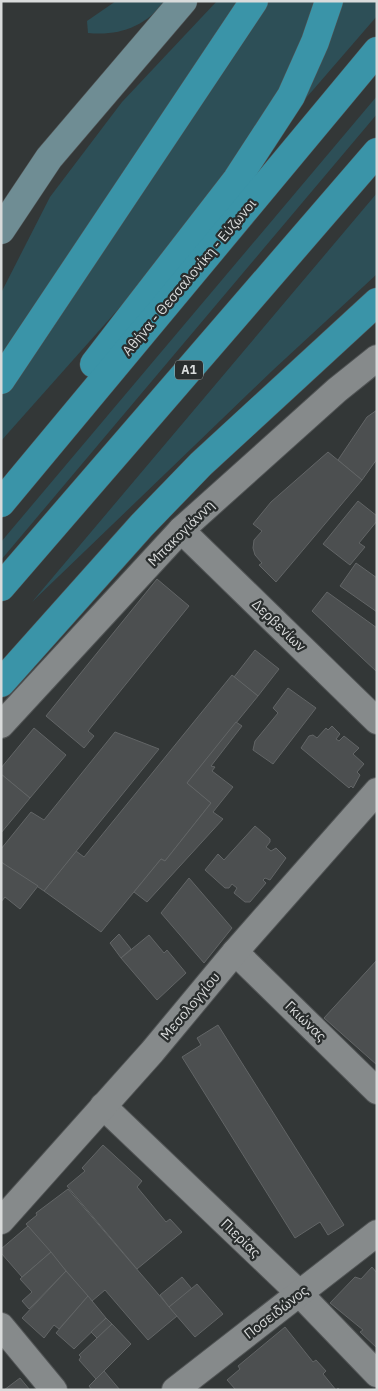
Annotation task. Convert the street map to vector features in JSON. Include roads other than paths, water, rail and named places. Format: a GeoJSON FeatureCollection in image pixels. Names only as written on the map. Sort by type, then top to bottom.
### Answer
{"type":"FeatureCollection","features":[{"type":"Feature","properties":{"kind":"highway"},"geometry":{"type":"LineString","coordinates":[[1,380],[254,1]]}},
{"type":"Feature","properties":{"kind":"highway"},"geometry":{"type":"LineString","coordinates":[[57,436],[97,359],[237,179],[290,96],[314,42],[329,1]]}},
{"type":"Feature","properties":{"kind":"highway","name":"Αθήνα - Θεσσαλονίκη - Εύζωνοι"},"geometry":{"type":"LineString","coordinates":[[1,503],[377,51]]}},
{"type":"Feature","properties":{"kind":"highway","name":"Α1"},"geometry":{"type":"LineString","coordinates":[[1,587],[377,152]]}},
{"type":"Feature","properties":{"kind":"highway"},"geometry":{"type":"LineString","coordinates":[[1,683],[142,525],[201,464],[377,302]]}},
{"type":"Feature","properties":{"kind":"main road"},"geometry":{"type":"LineString","coordinates":[[1,230],[49,158],[183,1]]}},
{"type":"Feature","properties":{"kind":"street","name":"Μπακογιάννη"},"geometry":{"type":"LineString","coordinates":[[1,726],[181,530],[337,390],[377,358]]}},
{"type":"Feature","properties":{"kind":"street","name":"Δερβενίων"},"geometry":{"type":"LineString","coordinates":[[181,530],[377,721]]}},
{"type":"Feature","properties":{"kind":"street","name":"Μεσολογγίου"},"geometry":{"type":"LineString","coordinates":[[1,1220],[152,1052],[235,952],[377,791]]}},
{"type":"Feature","properties":{"kind":"street","name":"Γκιώνας"},"geometry":{"type":"LineString","coordinates":[[235,952],[377,1091]]}},
{"type":"Feature","properties":{"kind":"street","name":"Πιερίας"},"geometry":{"type":"LineString","coordinates":[[103,1106],[299,1294],[377,1374]]}},
{"type":"Feature","properties":{"kind":"street","name":"Ποσειδώνος"},"geometry":{"type":"LineString","coordinates":[[175,1390],[377,1233]]}},
{"type":"Feature","properties":{"kind":"street"},"geometry":{"type":"LineString","coordinates":[[1,1326],[54,1390]]}}]}
